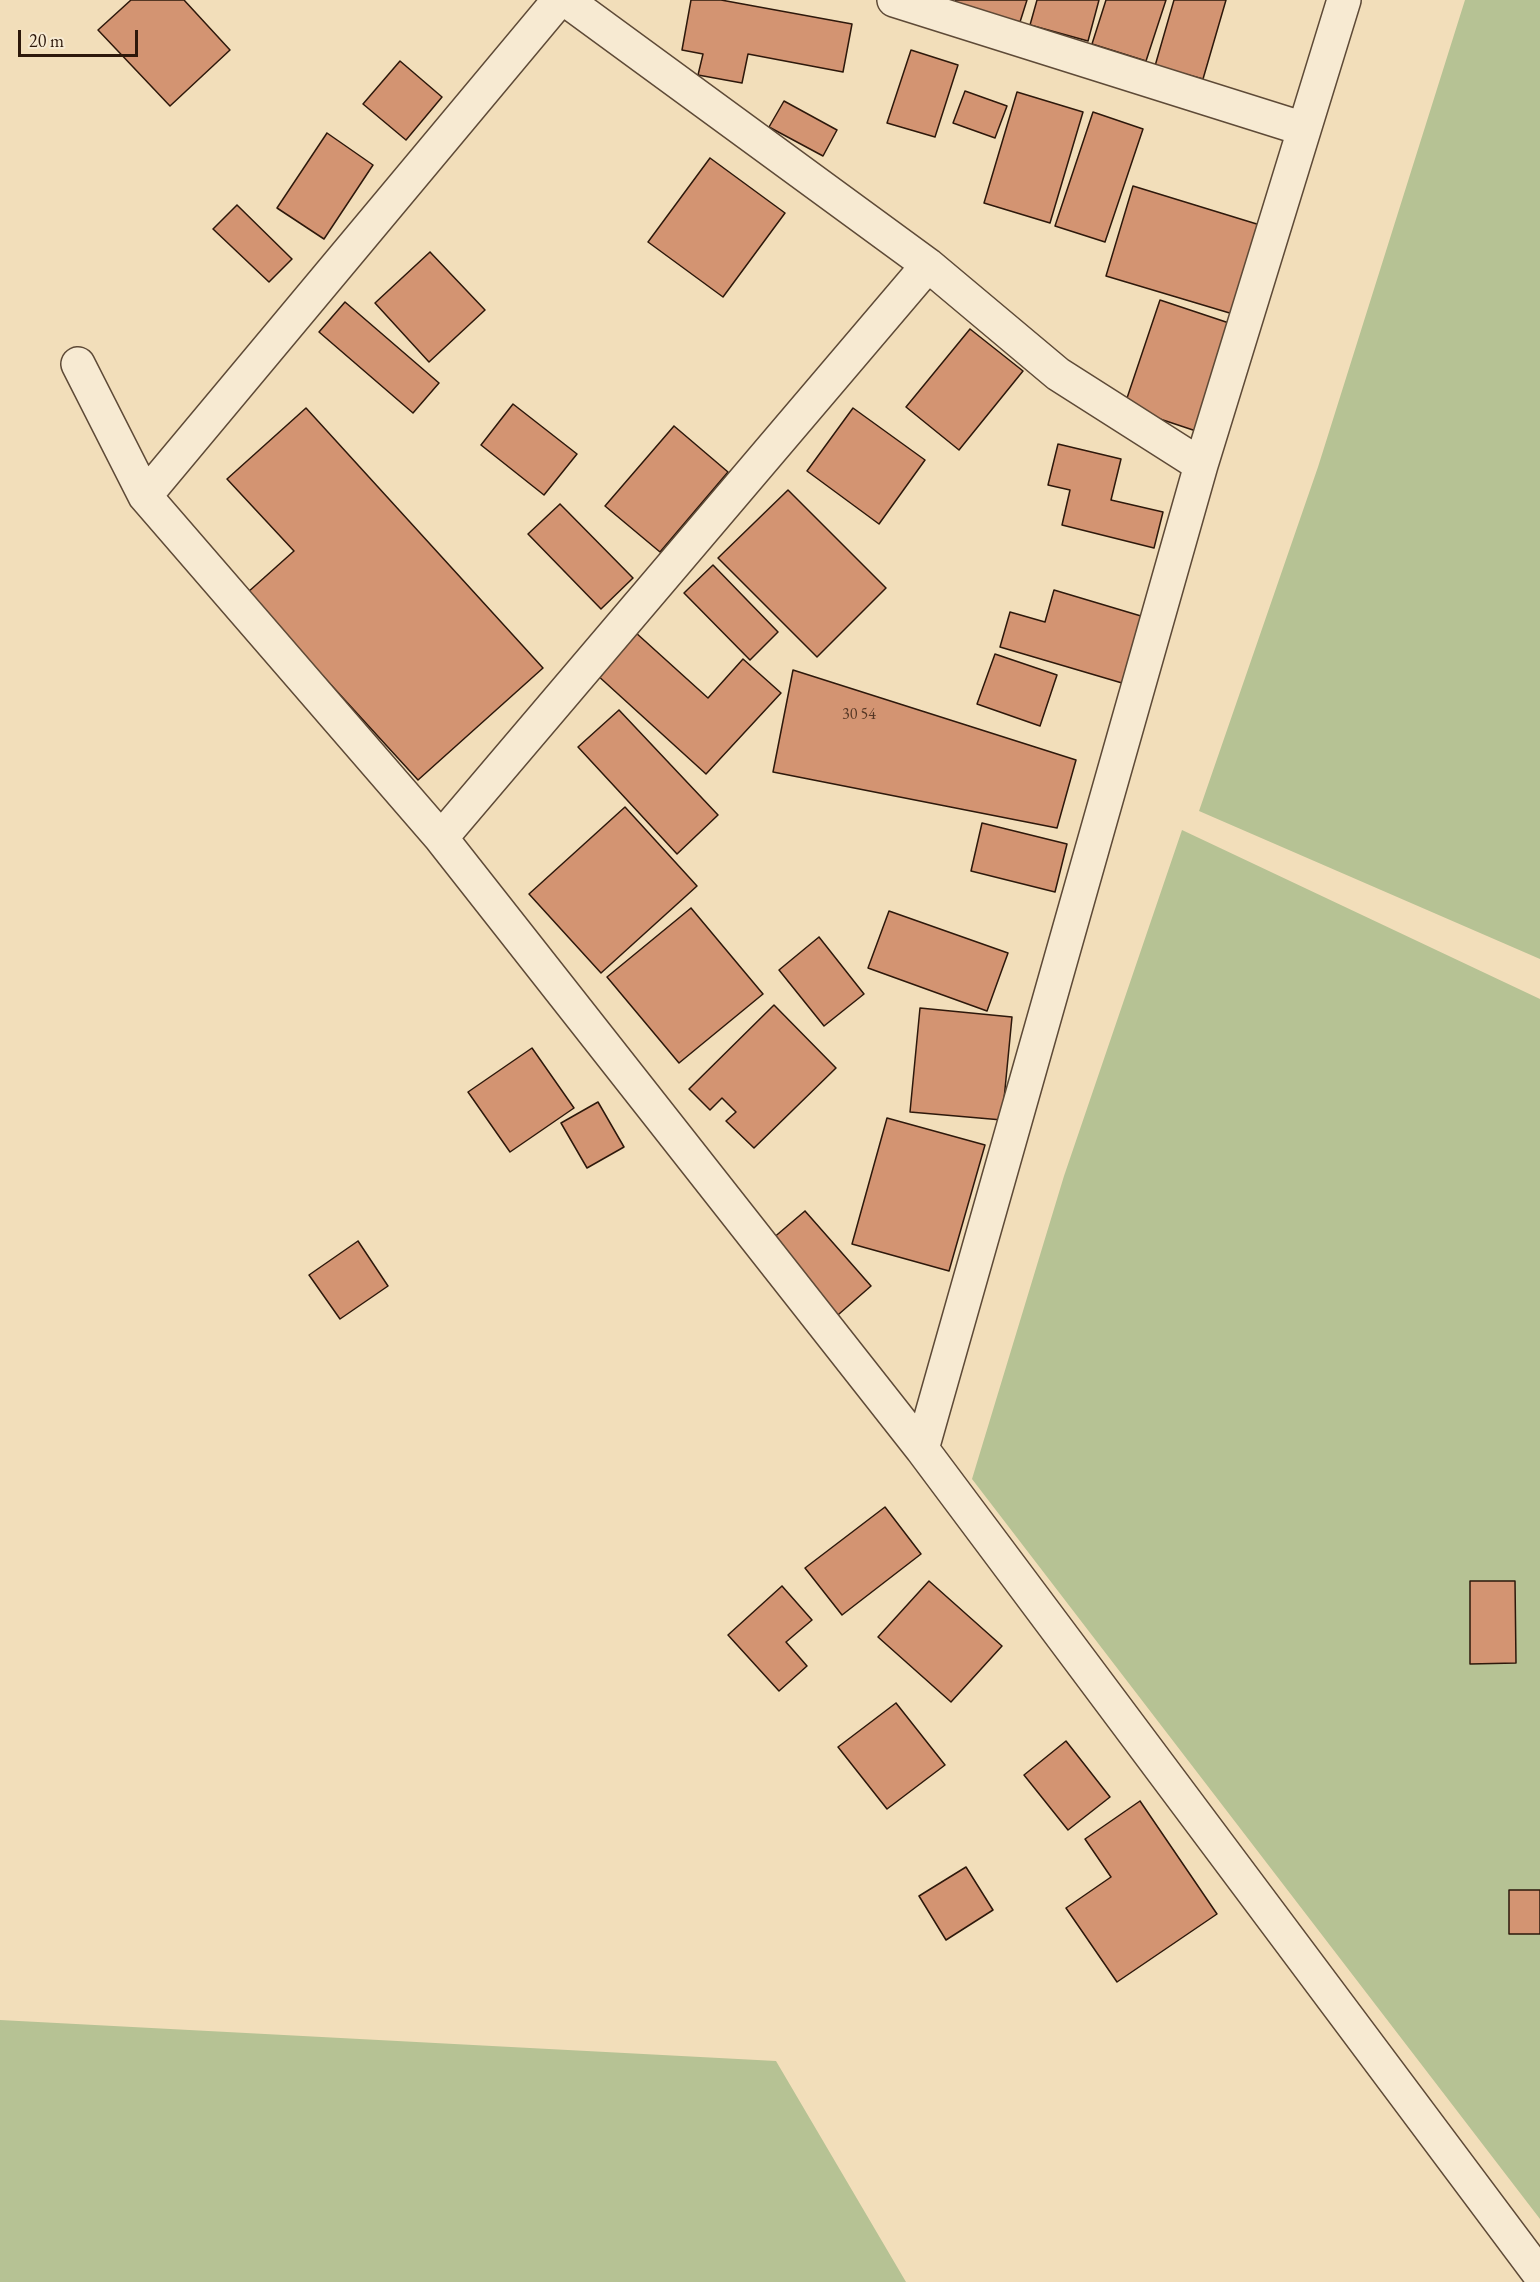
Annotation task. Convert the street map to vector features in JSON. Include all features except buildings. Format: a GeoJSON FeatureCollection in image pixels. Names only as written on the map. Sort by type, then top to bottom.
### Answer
{"type":"FeatureCollection","features":[{"type":"Feature","properties":{"kind":"street"},"geometry":{"type":"LineString","coordinates":[[145,496],[559,0]]}},
{"type":"Feature","properties":{"kind":"street"},"geometry":{"type":"LineString","coordinates":[[566,0],[928,265],[1058,374],[1202,465]]}},
{"type":"Feature","properties":{"kind":"street"},"geometry":{"type":"LineString","coordinates":[[894,0],[1304,129]]}},
{"type":"Feature","properties":{"kind":"street"},"geometry":{"type":"LineString","coordinates":[[922,1449],[1202,465],[1344,0]]}},
{"type":"Feature","properties":{"kind":"street"},"geometry":{"type":"LineString","coordinates":[[441,838],[928,265]]}},
{"type":"Feature","properties":{"kind":"street"},"geometry":{"type":"LineString","coordinates":[[78,364],[145,496],[441,838],[922,1449],[1540,2276]]}},
{"type":"Feature","properties":{"kind":"green space"},"geometry":{"type":"Polygon","coordinates":[[[1465,0],[1540,0],[1540,959],[1199,811],[1318,467],[1465,0]]]}},
{"type":"Feature","properties":{"kind":"green space"},"geometry":{"type":"Polygon","coordinates":[[[1182,830],[1540,999],[1540,2219],[972,1479],[1064,1176],[1182,830]]]}},
{"type":"Feature","properties":{"kind":"green space"},"geometry":{"type":"Polygon","coordinates":[[[0,2020],[776,2061],[906,2282],[0,2282],[0,2020]]]}}]}
